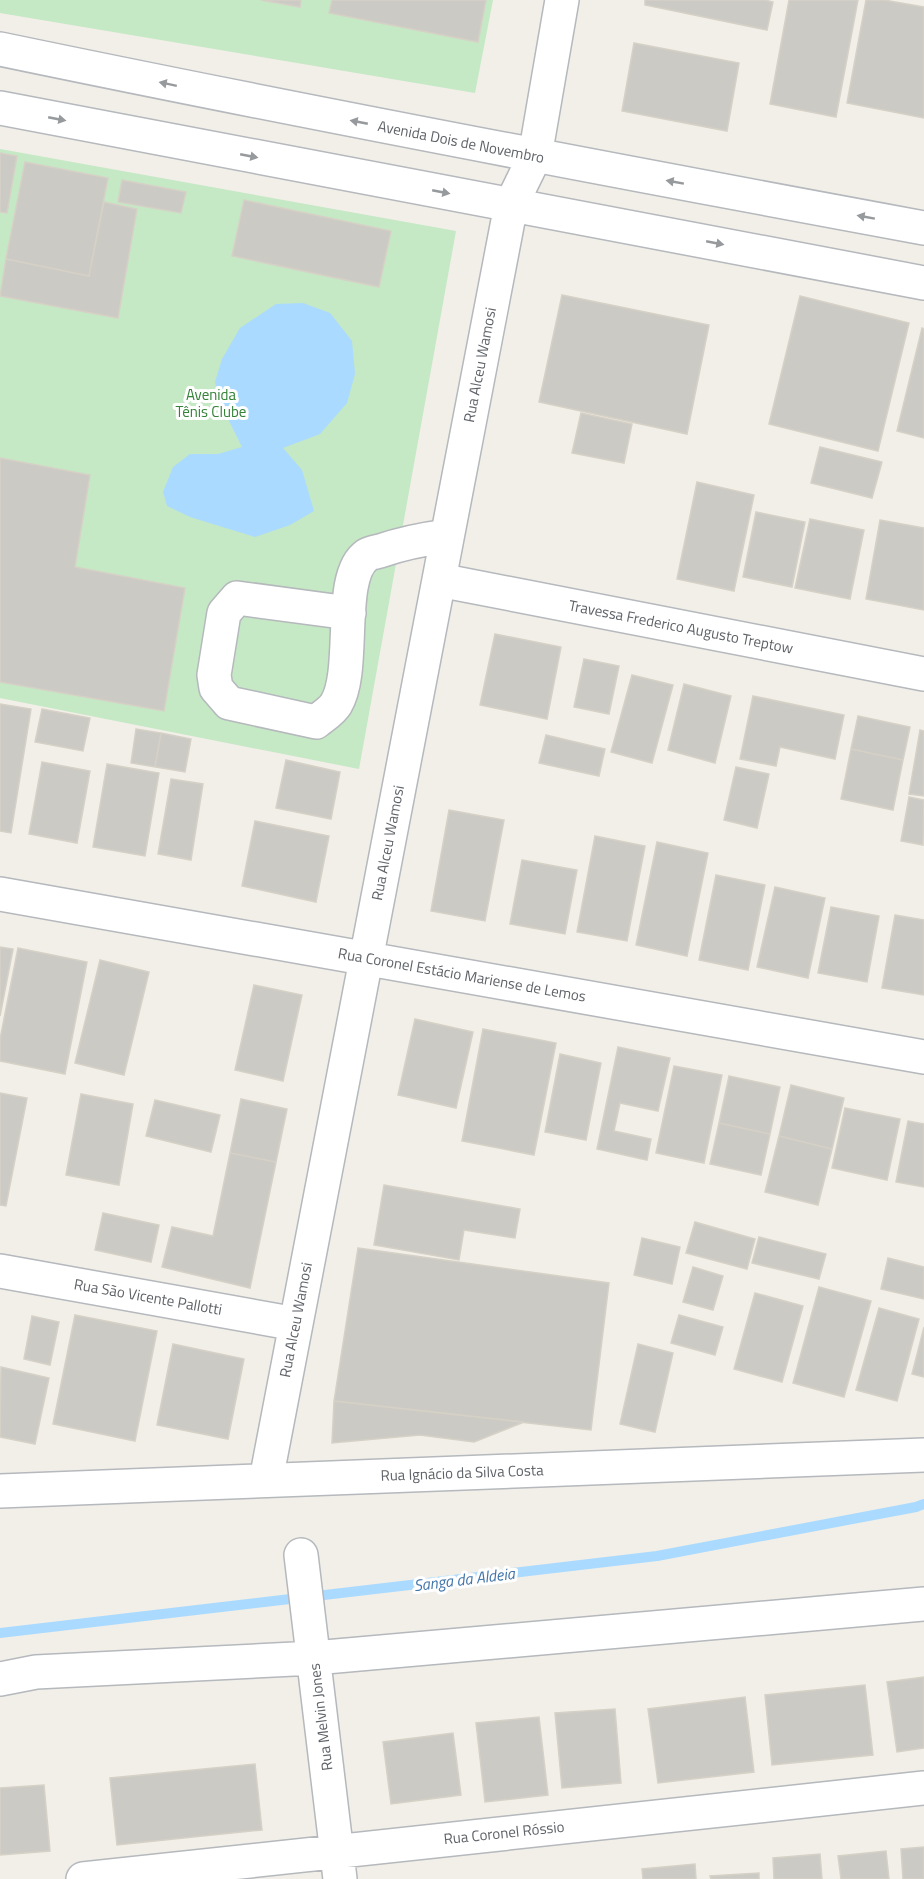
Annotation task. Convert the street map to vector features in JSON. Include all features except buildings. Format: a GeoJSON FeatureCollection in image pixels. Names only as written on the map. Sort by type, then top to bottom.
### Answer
{"type":"FeatureCollection","features":[{"type":"Feature","properties":{"kind":"street","name":"Rua Alceu Wamosi"},"geometry":{"type":"LineString","coordinates":[[266,1480],[511,205],[535,156],[562,0]]}},
{"type":"Feature","properties":{"kind":"street","name":"Avenida Dois de Novembro"},"geometry":{"type":"LineString","coordinates":[[0,49],[535,156],[924,228]]}},
{"type":"Feature","properties":{"kind":"street"},"geometry":{"type":"LineString","coordinates":[[0,108],[924,283]]}},
{"type":"Feature","properties":{"kind":"street"},"geometry":{"type":"LineString","coordinates":[[349,613],[237,598],[224,613],[213,675],[216,688],[229,703],[316,722],[335,707],[344,689],[351,584],[356,569],[367,555],[417,540],[447,536]]}},
{"type":"Feature","properties":{"kind":"street","name":"Travessa Frederico Augusto Treptow"},"geometry":{"type":"LineString","coordinates":[[439,580],[924,674]]}},
{"type":"Feature","properties":{"kind":"street","name":"Rua Coronel Estácio Mariense de Lemos"},"geometry":{"type":"LineString","coordinates":[[0,894],[924,1057]]}},
{"type":"Feature","properties":{"kind":"street","name":"Rua São Vicente Pallotti"},"geometry":{"type":"LineString","coordinates":[[0,1271],[296,1324]]}},
{"type":"Feature","properties":{"kind":"street","name":"Rua Ignácio da Silva Costa"},"geometry":{"type":"LineString","coordinates":[[0,1491],[924,1455]]}},
{"type":"Feature","properties":{"kind":"street","name":"Rua Melvin Jones"},"geometry":{"type":"LineString","coordinates":[[301,1555],[338,1865]]}},
{"type":"Feature","properties":{"kind":"street"},"geometry":{"type":"LineString","coordinates":[[0,1679],[36,1672],[314,1658],[924,1604]]}},
{"type":"Feature","properties":{"kind":"street","name":"Rua Coronel Róssio"},"geometry":{"type":"LineString","coordinates":[[85,1879],[338,1865],[924,1788]]}},
{"type":"Feature","properties":{"kind":"green space"},"geometry":{"type":"Polygon","coordinates":[[[0,0],[493,0],[475,93],[0,13],[0,0]]]}},
{"type":"Feature","properties":{"kind":"green space","name":"Avenida Tênis Clube"},"geometry":{"type":"Polygon","coordinates":[[[0,149],[456,231],[359,769],[0,698],[0,149]]]}},
{"type":"Feature","properties":{"kind":"water"},"geometry":{"type":"Polygon","coordinates":[[[303,303],[330,313],[352,341],[355,374],[347,403],[320,434],[283,448],[302,470],[314,511],[290,525],[255,537],[190,517],[167,506],[163,492],[173,467],[190,454],[218,454],[242,447],[219,401],[215,382],[222,359],[240,328],[276,304],[303,303]]]}},
{"type":"Feature","properties":{"kind":"waterway","name":"Sanga da Aldeia"},"geometry":{"type":"LineString","coordinates":[[0,1633],[657,1556],[924,1504]]}}]}
